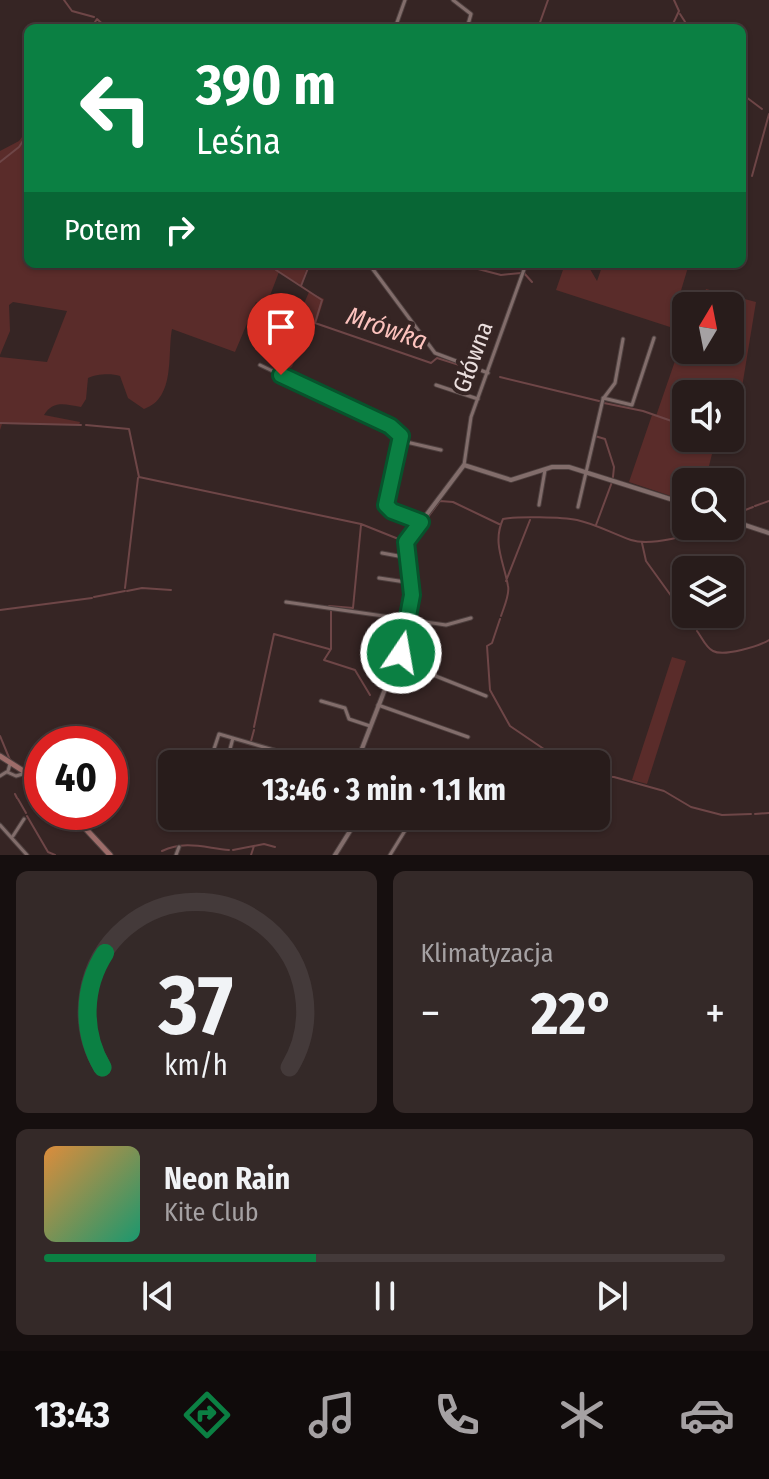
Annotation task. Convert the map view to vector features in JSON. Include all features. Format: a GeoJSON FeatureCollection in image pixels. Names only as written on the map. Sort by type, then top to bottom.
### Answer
{"type":"FeatureCollection","features":[{"type":"Feature","properties":{"kind":"main road"},"geometry":{"type":"LineString","coordinates":[[0,756],[24,772]]}},
{"type":"Feature","properties":{"kind":"main road"},"geometry":{"type":"LineString","coordinates":[[86,830],[109,855]]}},
{"type":"Feature","properties":{"kind":"street"},"geometry":{"type":"LineString","coordinates":[[396,24],[405,0]]}},
{"type":"Feature","properties":{"kind":"street"},"geometry":{"type":"LineString","coordinates":[[453,0],[471,14],[468,24]]}},
{"type":"Feature","properties":{"kind":"street"},"geometry":{"type":"LineString","coordinates":[[372,268],[435,353],[488,373]]}},
{"type":"Feature","properties":{"kind":"street","name":"Główna"},"geometry":{"type":"LineString","coordinates":[[464,465],[469,423],[524,268]]}},
{"type":"Feature","properties":{"kind":"street"},"geometry":{"type":"LineString","coordinates":[[603,398],[632,405],[654,338]]}},
{"type":"Feature","properties":{"kind":"street"},"geometry":{"type":"LineString","coordinates":[[578,507],[603,398],[615,383],[623,339]]}},
{"type":"Feature","properties":{"kind":"street"},"geometry":{"type":"LineString","coordinates":[[260,365],[397,430],[402,441],[386,505],[392,511],[421,522]]}},
{"type":"Feature","properties":{"kind":"street"},"geometry":{"type":"LineString","coordinates":[[436,385],[478,399]]}},
{"type":"Feature","properties":{"kind":"street"},"geometry":{"type":"LineString","coordinates":[[402,441],[441,450]]}},
{"type":"Feature","properties":{"kind":"street"},"geometry":{"type":"LineString","coordinates":[[361,750],[401,653],[409,619],[412,583],[406,542],[464,465],[487,475],[514,481],[564,467],[672,500]]}},
{"type":"Feature","properties":{"kind":"street"},"geometry":{"type":"LineString","coordinates":[[539,505],[545,470]]}},
{"type":"Feature","properties":{"kind":"street"},"geometry":{"type":"LineString","coordinates":[[744,525],[769,533]]}},
{"type":"Feature","properties":{"kind":"street"},"geometry":{"type":"LineString","coordinates":[[382,553],[409,558]]}},
{"type":"Feature","properties":{"kind":"street"},"geometry":{"type":"LineString","coordinates":[[379,578],[412,583]]}},
{"type":"Feature","properties":{"kind":"street"},"geometry":{"type":"LineString","coordinates":[[286,602],[442,624],[471,618]]}},
{"type":"Feature","properties":{"kind":"street"},"geometry":{"type":"LineString","coordinates":[[394,666],[413,674],[423,671],[486,696]]}},
{"type":"Feature","properties":{"kind":"street"},"geometry":{"type":"LineString","coordinates":[[321,701],[346,709],[350,720],[370,726]]}},
{"type":"Feature","properties":{"kind":"street"},"geometry":{"type":"LineString","coordinates":[[378,705],[468,737]]}},
{"type":"Feature","properties":{"kind":"street"},"geometry":{"type":"LineString","coordinates":[[214,750],[219,734],[270,750]]}},
{"type":"Feature","properties":{"kind":"street"},"geometry":{"type":"LineString","coordinates":[[230,750],[233,738]]}},
{"type":"Feature","properties":{"kind":"street"},"geometry":{"type":"LineString","coordinates":[[3,774],[10,764]]}},
{"type":"Feature","properties":{"kind":"street"},"geometry":{"type":"LineString","coordinates":[[0,769],[3,774]]}},
{"type":"Feature","properties":{"kind":"street"},"geometry":{"type":"LineString","coordinates":[[3,774],[24,774]]}},
{"type":"Feature","properties":{"kind":"street"},"geometry":{"type":"LineString","coordinates":[[11,837],[24,819]]}},
{"type":"Feature","properties":{"kind":"street"},"geometry":{"type":"LineString","coordinates":[[0,825],[27,855]]}},
{"type":"Feature","properties":{"kind":"street"},"geometry":{"type":"LineString","coordinates":[[335,855],[350,830]]}},
{"type":"Feature","properties":{"kind":"street"},"geometry":{"type":"LineString","coordinates":[[390,855],[405,830]]}},
{"type":"Feature","properties":{"kind":"street"},"geometry":{"type":"LineString","coordinates":[[176,855],[179,847]]}},
{"type":"Feature","properties":{"kind":"shaded area"},"geometry":{"type":"Polygon","coordinates":[[[24,134],[24,268],[307,268],[301,285],[279,272],[266,306],[256,302],[235,352],[172,329],[166,385],[154,403],[144,409],[128,398],[120,376],[99,375],[88,378],[86,399],[81,407],[55,405],[44,415],[80,422],[79,425],[2,424],[0,430],[0,357],[47,362],[67,311],[13,302],[9,305],[10,331],[0,355],[0,151],[19,141],[24,134]]]}},
{"type":"Feature","properties":{"kind":"shaded area"},"geometry":{"type":"Polygon","coordinates":[[[564,268],[589,268],[597,281],[602,268],[688,268],[681,292],[672,292],[670,327],[556,290],[564,268]]]}},
{"type":"Feature","properties":{"kind":"shaded area"},"geometry":{"type":"Polygon","coordinates":[[[309,292],[324,299],[316,324],[309,323],[292,367],[287,370],[280,359],[309,292]]]}},
{"type":"Feature","properties":{"kind":"shaded area"},"geometry":{"type":"Polygon","coordinates":[[[744,299],[756,302],[743,380],[672,380],[672,452],[712,452],[708,468],[672,468],[672,496],[629,482],[652,415],[656,416],[674,364],[744,364],[744,299]]]}},
{"type":"Feature","properties":{"kind":"shaded area"},"geometry":{"type":"Polygon","coordinates":[[[672,657],[686,661],[647,784],[632,780],[672,657]]]}},
{"type":"Feature","properties":{"kind":"waterway"},"geometry":{"type":"LineString","coordinates":[[64,0],[72,11],[94,17]]}},
{"type":"Feature","properties":{"kind":"waterway"},"geometry":{"type":"LineString","coordinates":[[539,24],[548,0]]}},
{"type":"Feature","properties":{"kind":"waterway"},"geometry":{"type":"LineString","coordinates":[[673,24],[679,11],[674,0]]}},
{"type":"Feature","properties":{"kind":"waterway"},"geometry":{"type":"LineString","coordinates":[[680,14],[686,24]]}},
{"type":"Feature","properties":{"kind":"waterway"},"geometry":{"type":"LineString","coordinates":[[94,24],[97,19],[103,24]]}},
{"type":"Feature","properties":{"kind":"waterway"},"geometry":{"type":"LineString","coordinates":[[746,97],[762,109]]}},
{"type":"Feature","properties":{"kind":"waterway"},"geometry":{"type":"LineString","coordinates":[[752,176],[769,114]]}},
{"type":"Feature","properties":{"kind":"waterway","name":"Mrówka"},"geometry":{"type":"LineString","coordinates":[[0,162],[24,139]]}},
{"type":"Feature","properties":{"kind":"waterway"},"geometry":{"type":"LineString","coordinates":[[301,286],[308,268]]}},
{"type":"Feature","properties":{"kind":"waterway"},"geometry":{"type":"LineString","coordinates":[[474,268],[501,275],[521,273]]}},
{"type":"Feature","properties":{"kind":"waterway","name":"Mrówka"},"geometry":{"type":"LineString","coordinates":[[276,270],[322,300],[315,323],[431,363],[437,358],[472,369]]}},
{"type":"Feature","properties":{"kind":"waterway"},"geometry":{"type":"LineString","coordinates":[[524,273],[532,282]]}},
{"type":"Feature","properties":{"kind":"waterway","name":"Mrówka"},"geometry":{"type":"LineString","coordinates":[[500,377],[599,401]]}},
{"type":"Feature","properties":{"kind":"waterway"},"geometry":{"type":"LineString","coordinates":[[604,403],[672,421]]}},
{"type":"Feature","properties":{"kind":"waterway"},"geometry":{"type":"LineString","coordinates":[[0,423],[81,425]]}},
{"type":"Feature","properties":{"kind":"waterway"},"geometry":{"type":"LineString","coordinates":[[86,425],[129,429],[139,477],[361,524],[401,540],[406,538]]}},
{"type":"Feature","properties":{"kind":"waterway","name":"Mrówka"},"geometry":{"type":"LineString","coordinates":[[595,436],[605,439],[614,467],[613,477]]}},
{"type":"Feature","properties":{"kind":"waterway"},"geometry":{"type":"LineString","coordinates":[[125,588],[138,478]]}},
{"type":"Feature","properties":{"kind":"waterway","name":"Mrówka"},"geometry":{"type":"LineString","coordinates":[[596,525],[612,482]]}},
{"type":"Feature","properties":{"kind":"waterway"},"geometry":{"type":"LineString","coordinates":[[416,533],[440,501],[453,502],[499,524]]}},
{"type":"Feature","properties":{"kind":"waterway"},"geometry":{"type":"LineString","coordinates":[[755,506],[769,501]]}},
{"type":"Feature","properties":{"kind":"waterway"},"geometry":{"type":"LineString","coordinates":[[744,511],[753,507]]}},
{"type":"Feature","properties":{"kind":"waterway","name":"Mrówka"},"geometry":{"type":"LineString","coordinates":[[501,616],[508,589],[499,544],[503,519],[561,518],[591,524],[639,542],[672,539]]}},
{"type":"Feature","properties":{"kind":"waterway"},"geometry":{"type":"LineString","coordinates":[[506,581],[530,520]]}},
{"type":"Feature","properties":{"kind":"waterway"},"geometry":{"type":"LineString","coordinates":[[329,606],[353,608],[361,525]]}},
{"type":"Feature","properties":{"kind":"waterway"},"geometry":{"type":"LineString","coordinates":[[642,543],[646,561],[695,629]]}},
{"type":"Feature","properties":{"kind":"waterway"},"geometry":{"type":"LineString","coordinates":[[127,591],[142,588],[171,590]]}},
{"type":"Feature","properties":{"kind":"waterway"},"geometry":{"type":"LineString","coordinates":[[94,597],[125,591]]}},
{"type":"Feature","properties":{"kind":"waterway"},"geometry":{"type":"LineString","coordinates":[[0,610],[92,598]]}},
{"type":"Feature","properties":{"kind":"waterway"},"geometry":{"type":"LineString","coordinates":[[331,611],[331,649],[324,660],[355,670],[370,695]]}},
{"type":"Feature","properties":{"kind":"waterway","name":"Mrówka"},"geometry":{"type":"LineString","coordinates":[[500,619],[492,643],[487,646],[490,690],[510,726],[545,750]]}},
{"type":"Feature","properties":{"kind":"waterway"},"geometry":{"type":"LineString","coordinates":[[697,631],[713,651],[725,653],[769,640]]}},
{"type":"Feature","properties":{"kind":"waterway"},"geometry":{"type":"LineString","coordinates":[[254,727],[274,634],[329,649]]}},
{"type":"Feature","properties":{"kind":"waterway"},"geometry":{"type":"LineString","coordinates":[[251,741],[254,730]]}},
{"type":"Feature","properties":{"kind":"waterway"},"geometry":{"type":"LineString","coordinates":[[0,736],[10,760]]}},
{"type":"Feature","properties":{"kind":"waterway","name":"Mrówka"},"geometry":{"type":"LineString","coordinates":[[610,777],[664,791],[691,807],[722,815],[751,814]]}},
{"type":"Feature","properties":{"kind":"waterway"},"geometry":{"type":"LineString","coordinates":[[15,794],[17,798]]}},
{"type":"Feature","properties":{"kind":"waterway"},"geometry":{"type":"LineString","coordinates":[[18,799],[24,810]]}},
{"type":"Feature","properties":{"kind":"waterway","name":"Mrówka"},"geometry":{"type":"LineString","coordinates":[[755,814],[769,813]]}},
{"type":"Feature","properties":{"kind":"waterway"},"geometry":{"type":"LineString","coordinates":[[35,830],[48,852],[55,855]]}},
{"type":"Feature","properties":{"kind":"waterway"},"geometry":{"type":"LineString","coordinates":[[233,850],[264,844],[275,847]]}},
{"type":"Feature","properties":{"kind":"waterway"},"geometry":{"type":"LineString","coordinates":[[162,851],[187,845],[229,850]]}},
{"type":"Feature","properties":{"kind":"waterway"},"geometry":{"type":"LineString","coordinates":[[251,855],[254,846]]}},
{"type":"Feature","properties":{"kind":"route"},"geometry":{"type":"LineString","coordinates":[[281,375],[390,426],[401,436],[386,505],[387,509],[421,522],[406,542],[412,595],[401,653]]}}]}
